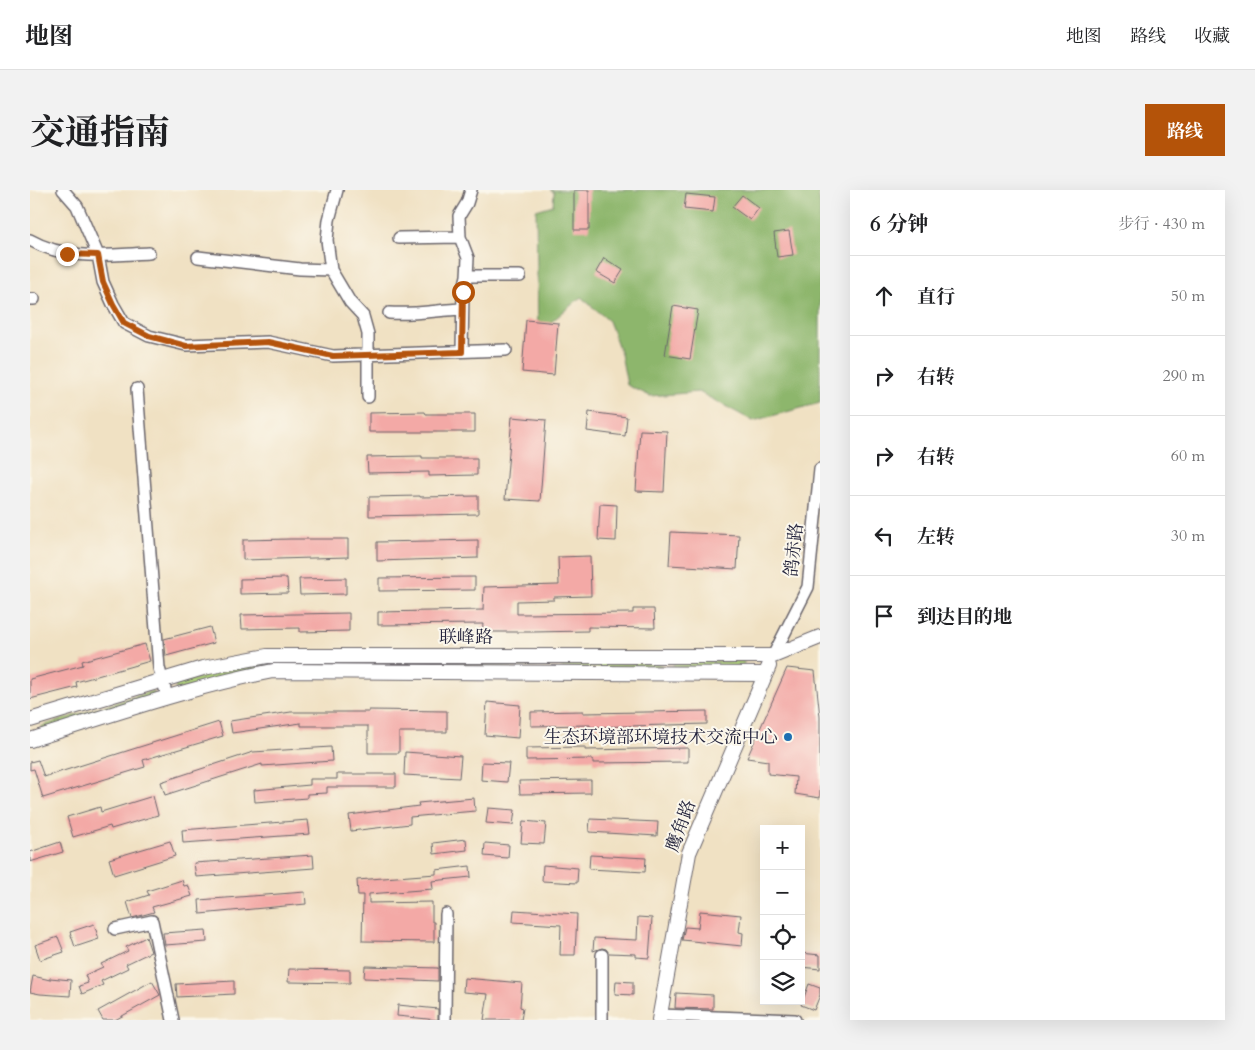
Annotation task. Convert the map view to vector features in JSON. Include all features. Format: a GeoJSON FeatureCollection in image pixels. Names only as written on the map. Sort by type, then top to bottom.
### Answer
{"type":"FeatureCollection","features":[{"type":"Feature","properties":{"kind":"main road"},"geometry":{"type":"LineString","coordinates":[[773,656],[820,637]]}},
{"type":"Feature","properties":{"kind":"main road","name":"联峰路"},"geometry":{"type":"LineString","coordinates":[[30,720],[203,668],[267,656],[773,656]]}},
{"type":"Feature","properties":{"kind":"main road","name":"鹰角路"},"geometry":{"type":"LineString","coordinates":[[660,1017],[678,922],[688,852],[773,656]]}},
{"type":"Feature","properties":{"kind":"main road","name":"联峰路"},"geometry":{"type":"LineString","coordinates":[[31,738],[228,679],[273,671],[765,674]]}},
{"type":"Feature","properties":{"kind":"street"},"geometry":{"type":"LineString","coordinates":[[63,190],[78,206],[98,255],[103,282],[124,323],[149,336],[186,346],[268,342],[333,356],[506,350]]}},
{"type":"Feature","properties":{"kind":"street"},"geometry":{"type":"LineString","coordinates":[[337,190],[329,220],[327,240],[331,270],[350,302],[363,316],[368,334],[368,397]]}},
{"type":"Feature","properties":{"kind":"street"},"geometry":{"type":"LineString","coordinates":[[462,352],[463,292],[467,276],[468,258],[460,237],[459,216],[467,203],[471,190]]}},
{"type":"Feature","properties":{"kind":"street"},"geometry":{"type":"LineString","coordinates":[[399,238],[460,237]]}},
{"type":"Feature","properties":{"kind":"street"},"geometry":{"type":"LineString","coordinates":[[30,240],[43,247],[67,254],[149,253]]}},
{"type":"Feature","properties":{"kind":"street"},"geometry":{"type":"LineString","coordinates":[[198,258],[300,269],[331,270]]}},
{"type":"Feature","properties":{"kind":"street"},"geometry":{"type":"LineString","coordinates":[[467,276],[520,276]]}},
{"type":"Feature","properties":{"kind":"street"},"geometry":{"type":"LineString","coordinates":[[389,312],[408,314],[462,309]]}},
{"type":"Feature","properties":{"kind":"street"},"geometry":{"type":"LineString","coordinates":[[136,389],[159,668],[167,696]]}},
{"type":"Feature","properties":{"kind":"street","name":"鸽赤路"},"geometry":{"type":"LineString","coordinates":[[773,656],[808,587],[820,469]]}},
{"type":"Feature","properties":{"kind":"street"},"geometry":{"type":"LineString","coordinates":[[444,1020],[446,914]]}},
{"type":"Feature","properties":{"kind":"street"},"geometry":{"type":"LineString","coordinates":[[115,929],[152,921],[174,1020]]}},
{"type":"Feature","properties":{"kind":"street"},"geometry":{"type":"LineString","coordinates":[[602,955],[602,1020]]}},
{"type":"Feature","properties":{"kind":"street"},"geometry":{"type":"LineString","coordinates":[[660,1017],[795,1020]]}},
{"type":"Feature","properties":{"kind":"green space"},"geometry":{"type":"Polygon","coordinates":[[[550,190],[818,190],[820,206],[820,403],[753,421],[699,392],[650,396],[627,385],[621,354],[609,321],[581,297],[538,333],[536,210],[553,205],[554,192],[550,190]]]}},
{"type":"Feature","properties":{"kind":"green space"},"geometry":{"type":"Polygon","coordinates":[[[441,661],[538,662],[537,667],[440,667],[441,661]]]}},
{"type":"Feature","properties":{"kind":"green space"},"geometry":{"type":"Polygon","coordinates":[[[674,661],[744,661],[743,667],[673,668],[674,661]]]}},
{"type":"Feature","properties":{"kind":"green space"},"geometry":{"type":"Polygon","coordinates":[[[291,662],[291,668],[176,690],[175,684],[245,666],[291,662]]]}},
{"type":"Feature","properties":{"kind":"green space"},"geometry":{"type":"Polygon","coordinates":[[[316,662],[420,662],[420,667],[316,667],[316,662]]]}},
{"type":"Feature","properties":{"kind":"green space"},"geometry":{"type":"Polygon","coordinates":[[[562,662],[661,664],[661,668],[562,668],[562,662]]]}},
{"type":"Feature","properties":{"kind":"green space"},"geometry":{"type":"Polygon","coordinates":[[[153,691],[155,697],[43,732],[42,726],[153,691]]]}},
{"type":"Feature","properties":{"kind":"building"},"geometry":{"type":"Polygon","coordinates":[[[574,190],[589,190],[589,230],[574,230],[574,190]]]}},
{"type":"Feature","properties":{"kind":"building"},"geometry":{"type":"Polygon","coordinates":[[[686,194],[715,197],[713,212],[684,209],[686,194]]]}},
{"type":"Feature","properties":{"kind":"building"},"geometry":{"type":"Polygon","coordinates":[[[742,195],[759,208],[750,220],[732,207],[742,195]]]}},
{"type":"Feature","properties":{"kind":"building"},"geometry":{"type":"Polygon","coordinates":[[[789,231],[793,255],[777,257],[774,233],[789,231]]]}},
{"type":"Feature","properties":{"kind":"building"},"geometry":{"type":"Polygon","coordinates":[[[604,258],[623,270],[615,283],[596,272],[604,258]]]}},
{"type":"Feature","properties":{"kind":"building"},"geometry":{"type":"Polygon","coordinates":[[[673,306],[698,310],[690,359],[665,355],[673,306]]]}},
{"type":"Feature","properties":{"kind":"building"},"geometry":{"type":"Polygon","coordinates":[[[526,320],[558,323],[554,375],[522,372],[526,320]]]}},
{"type":"Feature","properties":{"kind":"building"},"geometry":{"type":"Polygon","coordinates":[[[425,412],[426,414],[475,414],[475,432],[369,432],[369,413],[425,412]]]}},
{"type":"Feature","properties":{"kind":"building"},"geometry":{"type":"Polygon","coordinates":[[[589,412],[627,417],[625,436],[587,431],[589,412]]]}},
{"type":"Feature","properties":{"kind":"building"},"geometry":{"type":"Polygon","coordinates":[[[512,417],[546,420],[540,501],[505,499],[512,417]]]}},
{"type":"Feature","properties":{"kind":"building"},"geometry":{"type":"Polygon","coordinates":[[[640,430],[667,431],[664,492],[636,491],[640,430]]]}},
{"type":"Feature","properties":{"kind":"building"},"geometry":{"type":"Polygon","coordinates":[[[422,456],[422,458],[477,458],[477,475],[429,476],[429,472],[368,473],[367,457],[422,456]]]}},
{"type":"Feature","properties":{"kind":"building"},"geometry":{"type":"Polygon","coordinates":[[[478,496],[478,514],[369,516],[369,497],[478,496]]]}},
{"type":"Feature","properties":{"kind":"building"},"geometry":{"type":"Polygon","coordinates":[[[600,504],[617,505],[616,541],[598,540],[600,504]]]}},
{"type":"Feature","properties":{"kind":"building"},"geometry":{"type":"Polygon","coordinates":[[[671,532],[739,535],[737,569],[669,565],[671,532]]]}},
{"type":"Feature","properties":{"kind":"building"},"geometry":{"type":"Polygon","coordinates":[[[348,539],[348,557],[243,560],[243,540],[348,539]]]}},
{"type":"Feature","properties":{"kind":"building"},"geometry":{"type":"Polygon","coordinates":[[[478,540],[478,558],[377,561],[377,542],[478,540]]]}},
{"type":"Feature","properties":{"kind":"building"},"geometry":{"type":"Polygon","coordinates":[[[590,556],[591,596],[517,601],[517,614],[633,613],[633,609],[654,609],[655,628],[588,627],[588,631],[482,632],[483,624],[378,625],[378,612],[483,610],[484,587],[559,585],[558,557],[590,556]]]}},
{"type":"Feature","properties":{"kind":"building"},"geometry":{"type":"Polygon","coordinates":[[[475,577],[475,590],[379,591],[379,578],[475,577]]]}},
{"type":"Feature","properties":{"kind":"building"},"geometry":{"type":"Polygon","coordinates":[[[287,578],[288,593],[240,594],[240,579],[287,578]]]}},
{"type":"Feature","properties":{"kind":"building"},"geometry":{"type":"Polygon","coordinates":[[[346,578],[346,594],[300,595],[299,579],[346,578]]]}},
{"type":"Feature","properties":{"kind":"building"},"geometry":{"type":"Polygon","coordinates":[[[349,613],[349,631],[300,632],[300,628],[242,629],[241,615],[349,613]]]}},
{"type":"Feature","properties":{"kind":"building"},"geometry":{"type":"Polygon","coordinates":[[[210,627],[214,643],[166,656],[164,639],[210,627]]]}},
{"type":"Feature","properties":{"kind":"building"},"geometry":{"type":"Polygon","coordinates":[[[145,644],[150,661],[76,682],[77,687],[30,699],[30,679],[83,665],[82,661],[145,644]]]}},
{"type":"Feature","properties":{"kind":"building","name":"生态环境部环境技术交流中心"},"geometry":{"type":"Polygon","coordinates":[[[787,668],[815,671],[820,717],[820,798],[795,794],[796,777],[768,774],[768,761],[747,758],[787,668]]]}},
{"type":"Feature","properties":{"kind":"building"},"geometry":{"type":"Polygon","coordinates":[[[487,702],[520,705],[518,738],[485,735],[487,702]]]}},
{"type":"Feature","properties":{"kind":"building"},"geometry":{"type":"Polygon","coordinates":[[[369,710],[447,711],[447,732],[399,732],[399,753],[368,753],[368,726],[301,726],[301,723],[232,733],[230,721],[291,712],[369,712],[369,710]]]}},
{"type":"Feature","properties":{"kind":"building"},"geometry":{"type":"Polygon","coordinates":[[[583,711],[583,713],[707,711],[707,724],[590,727],[590,725],[531,726],[531,712],[583,711]]]}},
{"type":"Feature","properties":{"kind":"building"},"geometry":{"type":"Polygon","coordinates":[[[219,722],[223,736],[143,760],[145,767],[43,798],[34,769],[30,770],[30,762],[38,760],[44,777],[219,722]]]}},
{"type":"Feature","properties":{"kind":"building"},"geometry":{"type":"Polygon","coordinates":[[[331,747],[332,761],[262,766],[262,764],[165,795],[161,782],[253,752],[331,747]]]}},
{"type":"Feature","properties":{"kind":"building"},"geometry":{"type":"Polygon","coordinates":[[[585,747],[585,750],[688,748],[688,762],[593,763],[593,759],[526,760],[526,748],[585,747]]]}},
{"type":"Feature","properties":{"kind":"building"},"geometry":{"type":"Polygon","coordinates":[[[405,752],[461,756],[459,778],[404,775],[405,752]]]}},
{"type":"Feature","properties":{"kind":"building"},"geometry":{"type":"Polygon","coordinates":[[[482,762],[509,763],[507,782],[481,780],[482,762]]]}},
{"type":"Feature","properties":{"kind":"building"},"geometry":{"type":"Polygon","coordinates":[[[337,774],[396,774],[396,787],[327,787],[327,793],[307,794],[307,798],[255,802],[254,790],[310,785],[310,779],[337,779],[337,774]]]}},
{"type":"Feature","properties":{"kind":"building"},"geometry":{"type":"Polygon","coordinates":[[[591,780],[591,793],[520,794],[519,781],[591,780]]]}},
{"type":"Feature","properties":{"kind":"building"},"geometry":{"type":"Polygon","coordinates":[[[153,796],[158,815],[111,829],[110,826],[73,837],[67,817],[100,807],[101,812],[153,796]]]}},
{"type":"Feature","properties":{"kind":"building"},"geometry":{"type":"Polygon","coordinates":[[[474,798],[475,811],[410,817],[410,824],[351,831],[349,815],[419,806],[418,803],[474,798]]]}},
{"type":"Feature","properties":{"kind":"building"},"geometry":{"type":"Polygon","coordinates":[[[488,808],[515,810],[513,825],[486,823],[488,808]]]}},
{"type":"Feature","properties":{"kind":"building"},"geometry":{"type":"Polygon","coordinates":[[[590,819],[658,822],[657,836],[589,832],[590,819]]]}},
{"type":"Feature","properties":{"kind":"building"},"geometry":{"type":"Polygon","coordinates":[[[308,820],[310,834],[183,843],[182,830],[308,820]]]}},
{"type":"Feature","properties":{"kind":"building"},"geometry":{"type":"Polygon","coordinates":[[[523,821],[546,823],[544,844],[521,843],[523,821]]]}},
{"type":"Feature","properties":{"kind":"building"},"geometry":{"type":"Polygon","coordinates":[[[466,839],[467,850],[434,854],[433,843],[466,839]]]}},
{"type":"Feature","properties":{"kind":"building"},"geometry":{"type":"Polygon","coordinates":[[[170,841],[175,856],[114,875],[109,859],[170,841]]]}},
{"type":"Feature","properties":{"kind":"building"},"geometry":{"type":"Polygon","coordinates":[[[60,842],[63,852],[30,862],[30,852],[60,842]]]}},
{"type":"Feature","properties":{"kind":"building"},"geometry":{"type":"Polygon","coordinates":[[[485,843],[509,845],[508,858],[484,856],[485,843]]]}},
{"type":"Feature","properties":{"kind":"building"},"geometry":{"type":"Polygon","coordinates":[[[313,855],[314,868],[196,877],[194,863],[313,855]]]}},
{"type":"Feature","properties":{"kind":"building"},"geometry":{"type":"Polygon","coordinates":[[[590,855],[646,858],[645,872],[589,869],[590,855]]]}},
{"type":"Feature","properties":{"kind":"building"},"geometry":{"type":"Polygon","coordinates":[[[543,865],[578,868],[577,883],[542,881],[543,865]]]}},
{"type":"Feature","properties":{"kind":"building"},"geometry":{"type":"Polygon","coordinates":[[[470,866],[471,877],[432,881],[433,889],[369,894],[369,903],[432,902],[434,942],[362,941],[363,895],[358,895],[357,880],[436,874],[436,870],[470,866]]]}},
{"type":"Feature","properties":{"kind":"building"},"geometry":{"type":"Polygon","coordinates":[[[182,880],[184,886],[188,885],[192,896],[152,907],[154,912],[132,918],[127,902],[149,895],[147,891],[182,880]]]}},
{"type":"Feature","properties":{"kind":"building"},"geometry":{"type":"Polygon","coordinates":[[[305,892],[306,904],[200,914],[199,900],[305,892]]]}},
{"type":"Feature","properties":{"kind":"building"},"geometry":{"type":"Polygon","coordinates":[[[514,910],[577,914],[575,955],[560,955],[561,925],[513,922],[514,910]]]}},
{"type":"Feature","properties":{"kind":"building"},"geometry":{"type":"Polygon","coordinates":[[[700,911],[741,915],[739,932],[743,933],[742,946],[682,940],[685,927],[698,928],[700,911]]]}},
{"type":"Feature","properties":{"kind":"building"},"geometry":{"type":"Polygon","coordinates":[[[638,917],[652,918],[649,958],[636,957],[636,954],[609,953],[606,949],[602,948],[593,951],[594,938],[637,940],[638,917]]]}},
{"type":"Feature","properties":{"kind":"building"},"geometry":{"type":"Polygon","coordinates":[[[94,924],[99,939],[75,947],[70,932],[94,924]]]}},
{"type":"Feature","properties":{"kind":"building"},"geometry":{"type":"Polygon","coordinates":[[[206,930],[207,942],[165,945],[163,933],[206,930]]]}},
{"type":"Feature","properties":{"kind":"building"},"geometry":{"type":"Polygon","coordinates":[[[58,937],[64,952],[40,960],[35,945],[58,937]]]}},
{"type":"Feature","properties":{"kind":"building"},"geometry":{"type":"Polygon","coordinates":[[[146,937],[151,952],[126,964],[128,968],[101,981],[103,985],[82,994],[79,986],[88,983],[85,975],[103,967],[101,964],[128,951],[126,947],[146,937]]]}},
{"type":"Feature","properties":{"kind":"building"},"geometry":{"type":"Polygon","coordinates":[[[805,953],[820,955],[820,969],[805,967],[805,953]]]}},
{"type":"Feature","properties":{"kind":"building"},"geometry":{"type":"Polygon","coordinates":[[[365,966],[438,968],[438,981],[364,978],[365,966]]]}},
{"type":"Feature","properties":{"kind":"building"},"geometry":{"type":"Polygon","coordinates":[[[289,969],[350,970],[350,983],[288,982],[289,969]]]}},
{"type":"Feature","properties":{"kind":"building"},"geometry":{"type":"Polygon","coordinates":[[[33,976],[50,980],[50,978],[71,980],[70,996],[30,992],[33,976]]]}},
{"type":"Feature","properties":{"kind":"building"},"geometry":{"type":"Polygon","coordinates":[[[464,978],[522,983],[520,1007],[523,1008],[521,1020],[484,1020],[488,994],[463,992],[464,978]]]}},
{"type":"Feature","properties":{"kind":"building"},"geometry":{"type":"Polygon","coordinates":[[[152,981],[160,995],[115,1020],[103,1020],[98,1011],[152,981]]]}},
{"type":"Feature","properties":{"kind":"building"},"geometry":{"type":"Polygon","coordinates":[[[234,981],[234,994],[177,997],[176,984],[234,981]]]}},
{"type":"Feature","properties":{"kind":"building"},"geometry":{"type":"Polygon","coordinates":[[[616,981],[633,982],[633,995],[615,994],[616,981]]]}},
{"type":"Feature","properties":{"kind":"building"},"geometry":{"type":"Polygon","coordinates":[[[809,984],[820,988],[820,995],[814,1010],[801,1005],[805,1005],[805,994],[809,984]]]}},
{"type":"Feature","properties":{"kind":"building"},"geometry":{"type":"Polygon","coordinates":[[[676,993],[713,995],[713,1009],[675,1008],[676,993]]]}},
{"type":"Feature","properties":{"kind":"building"},"geometry":{"type":"Polygon","coordinates":[[[398,1005],[438,1009],[438,1020],[397,1016],[398,1005]]]}},
{"type":"Feature","properties":{"kind":"place","name":"生态环境部环境技术交流中心"},"geometry":{"type":"Point","coordinates":[788,737]}},
{"type":"Feature","properties":{"kind":"route"},"geometry":{"type":"LineString","coordinates":[[67,254],[98,255],[103,282],[124,323],[149,336],[186,346],[268,342],[333,356],[462,352],[463,292]]}}]}
